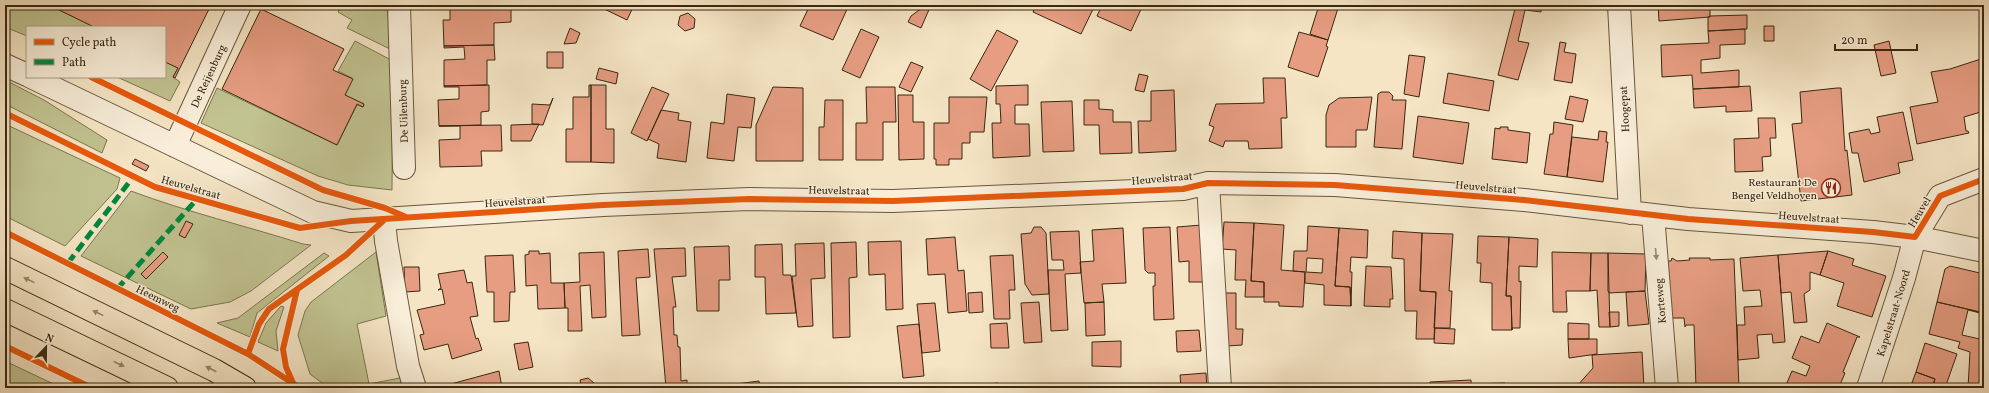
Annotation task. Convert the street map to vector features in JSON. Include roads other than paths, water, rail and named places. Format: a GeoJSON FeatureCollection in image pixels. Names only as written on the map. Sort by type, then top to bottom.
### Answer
{"type":"FeatureCollection","features":[{"type":"Feature","properties":{"kind":"main road"},"geometry":{"type":"LineString","coordinates":[[5,268],[214,370],[245,388]]}},
{"type":"Feature","properties":{"kind":"main road"},"geometry":{"type":"LineString","coordinates":[[5,310],[167,388]]}},
{"type":"Feature","properties":{"kind":"street","name":"De Reijenburg"},"geometry":{"type":"LineString","coordinates":[[175,146],[240,5]]}},
{"type":"Feature","properties":{"kind":"street","name":"De Uilenburg"},"geometry":{"type":"LineString","coordinates":[[399,5],[404,168]]}},
{"type":"Feature","properties":{"kind":"street","name":"Hoogepat"},"geometry":{"type":"LineString","coordinates":[[1619,5],[1630,213]]}},
{"type":"Feature","properties":{"kind":"street"},"geometry":{"type":"LineString","coordinates":[[5,65],[26,75]]}},
{"type":"Feature","properties":{"kind":"street","name":"Heuvelstraat"},"geometry":{"type":"LineString","coordinates":[[33,78],[314,212],[351,221],[603,205],[749,199],[893,201],[1183,189],[1208,183],[1335,185],[1524,200],[1688,219],[1874,232],[1915,237],[1984,251]]}},
{"type":"Feature","properties":{"kind":"street","name":"Heuvel"},"geometry":{"type":"LineString","coordinates":[[1915,237],[1940,196],[1984,179]]}},
{"type":"Feature","properties":{"kind":"street","name":"Heuvelstraat"},"geometry":{"type":"LineString","coordinates":[[1208,183],[1220,388]]}},
{"type":"Feature","properties":{"kind":"street","name":"Korteweg"},"geometry":{"type":"LineString","coordinates":[[1653,215],[1668,388]]}},
{"type":"Feature","properties":{"kind":"street"},"geometry":{"type":"LineString","coordinates":[[384,220],[386,241],[408,366],[415,388]]}},
{"type":"Feature","properties":{"kind":"street","name":"Kapelstraat-Noord"},"geometry":{"type":"LineString","coordinates":[[1868,388],[1904,278],[1915,237]]}},
{"type":"Feature","properties":{"kind":"place","name":"Restaurant De Bengel Veldhoven"},"geometry":{"type":"Point","coordinates":[1831,188]}}]}
